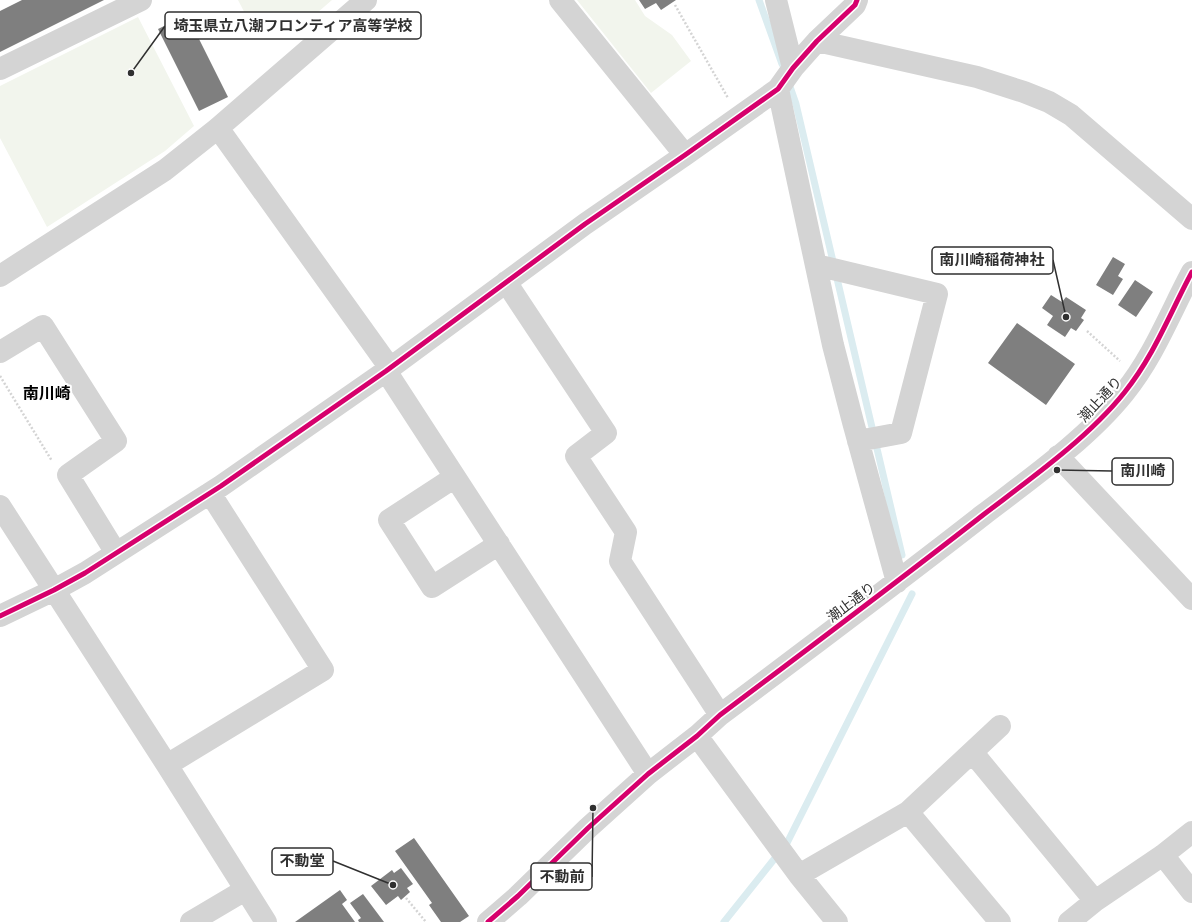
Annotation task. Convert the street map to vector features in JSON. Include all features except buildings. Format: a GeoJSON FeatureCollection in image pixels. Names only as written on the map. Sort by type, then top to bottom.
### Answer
{"type":"FeatureCollection","features":[{"type":"Feature","properties":{"kind":"street"},"geometry":{"type":"LineString","coordinates":[[0,69],[141,0]]}},
{"type":"Feature","properties":{"kind":"street"},"geometry":{"type":"LineString","coordinates":[[0,276],[165,170],[218,128],[366,0]]}},
{"type":"Feature","properties":{"kind":"street"},"geometry":{"type":"LineString","coordinates":[[560,0],[685,155]]}},
{"type":"Feature","properties":{"kind":"street"},"geometry":{"type":"LineString","coordinates":[[776,0],[793,68]]}},
{"type":"Feature","properties":{"kind":"street"},"geometry":{"type":"LineString","coordinates":[[0,616],[85,573],[210,493],[388,370],[585,224],[778,89],[793,68],[817,41],[854,5],[857,0]]}},
{"type":"Feature","properties":{"kind":"street"},"geometry":{"type":"LineString","coordinates":[[817,41],[977,77],[1024,92],[1049,102],[1071,115],[1192,219]]}},
{"type":"Feature","properties":{"kind":"street"},"geometry":{"type":"LineString","coordinates":[[778,89],[833,345],[897,582]]}},
{"type":"Feature","properties":{"kind":"street"},"geometry":{"type":"LineString","coordinates":[[218,128],[388,370],[648,774]]}},
{"type":"Feature","properties":{"kind":"street"},"geometry":{"type":"LineString","coordinates":[[816,264],[937,294],[901,433],[858,441]]}},
{"type":"Feature","properties":{"kind":"street","name":"潮止通り"},"geometry":{"type":"LineString","coordinates":[[488,922],[518,896],[588,828],[648,774],[697,736],[720,715],[897,582],[1058,456],[1106,415],[1137,376],[1159,341],[1192,272]]}},
{"type":"Feature","properties":{"kind":"street"},"geometry":{"type":"LineString","coordinates":[[506,282],[606,433],[576,456],[626,532],[620,561],[720,715]]}},
{"type":"Feature","properties":{"kind":"street"},"geometry":{"type":"LineString","coordinates":[[0,352],[43,326],[116,441],[68,475],[116,552]]}},
{"type":"Feature","properties":{"kind":"street"},"geometry":{"type":"LineString","coordinates":[[1058,456],[1192,599]]}},
{"type":"Feature","properties":{"kind":"street"},"geometry":{"type":"LineString","coordinates":[[455,476],[389,520],[432,587],[499,544]]}},
{"type":"Feature","properties":{"kind":"street"},"geometry":{"type":"LineString","coordinates":[[167,765],[323,670],[210,493]]}},
{"type":"Feature","properties":{"kind":"street"},"geometry":{"type":"LineString","coordinates":[[0,506],[266,922]]}},
{"type":"Feature","properties":{"kind":"street"},"geometry":{"type":"LineString","coordinates":[[799,875],[908,812],[973,753],[1000,726]]}},
{"type":"Feature","properties":{"kind":"street"},"geometry":{"type":"LineString","coordinates":[[697,736],[799,875],[837,922]]}},
{"type":"Feature","properties":{"kind":"street"},"geometry":{"type":"LineString","coordinates":[[973,753],[1085,914],[1192,832]]}},
{"type":"Feature","properties":{"kind":"street"},"geometry":{"type":"LineString","coordinates":[[908,812],[1000,922]]}},
{"type":"Feature","properties":{"kind":"street"},"geometry":{"type":"LineString","coordinates":[[1163,855],[1192,892]]}},
{"type":"Feature","properties":{"kind":"street"},"geometry":{"type":"LineString","coordinates":[[191,922],[245,890]]}},
{"type":"Feature","properties":{"kind":"path"},"geometry":{"type":"LineString","coordinates":[[674,5],[729,100]]}},
{"type":"Feature","properties":{"kind":"path"},"geometry":{"type":"LineString","coordinates":[[1087,331],[1137,376]]}},
{"type":"Feature","properties":{"kind":"path"},"geometry":{"type":"LineString","coordinates":[[0,376],[58,470],[68,475]]}},
{"type":"Feature","properties":{"kind":"path"},"geometry":{"type":"LineString","coordinates":[[406,898],[426,922]]}},
{"type":"Feature","properties":{"kind":"shaded area"},"geometry":{"type":"Polygon","coordinates":[[[238,0],[332,0],[288,38],[251,25],[238,0]]]}},
{"type":"Feature","properties":{"kind":"shaded area"},"geometry":{"type":"Polygon","coordinates":[[[577,0],[635,0],[645,16],[672,35],[691,61],[651,93],[577,0]]]}},
{"type":"Feature","properties":{"kind":"shaded area"},"geometry":{"type":"Polygon","coordinates":[[[138,17],[194,126],[165,151],[47,227],[0,138],[0,86],[138,17]]]}},
{"type":"Feature","properties":{"kind":"waterway"},"geometry":{"type":"LineString","coordinates":[[759,0],[782,64]]}},
{"type":"Feature","properties":{"kind":"waterway"},"geometry":{"type":"LineString","coordinates":[[788,81],[796,104],[902,555]]}},
{"type":"Feature","properties":{"kind":"waterway"},"geometry":{"type":"LineString","coordinates":[[724,922],[787,843],[912,594]]}},
{"type":"Feature","properties":{"kind":"cycle path"},"geometry":{"type":"LineString","coordinates":[[0,616],[85,573],[221,486],[386,371],[585,224],[778,89],[793,68],[817,41],[855,5],[857,0]]}},
{"type":"Feature","properties":{"kind":"cycle path"},"geometry":{"type":"LineString","coordinates":[[488,922],[518,896],[588,828],[648,774],[697,736],[720,715],[1039,473],[1076,442],[1109,410],[1135,379],[1161,334],[1192,272]]}},
{"type":"Feature","properties":{"kind":"place","name":"埼玉県立八潮フロンティア高等学校"},"geometry":{"type":"Point","coordinates":[131,73]}},
{"type":"Feature","properties":{"kind":"place","name":"南川崎稲荷神社"},"geometry":{"type":"Point","coordinates":[1066,317]}},
{"type":"Feature","properties":{"kind":"place","name":"南川崎"},"geometry":{"type":"Point","coordinates":[1057,470]}},
{"type":"Feature","properties":{"kind":"place","name":"不動前"},"geometry":{"type":"Point","coordinates":[593,808]}},
{"type":"Feature","properties":{"kind":"place","name":"不動堂"},"geometry":{"type":"Point","coordinates":[393,885]}},
{"type":"Feature","properties":{"kind":"district","name":"南川崎"},"geometry":{"type":"Point","coordinates":[47,393]}}]}
